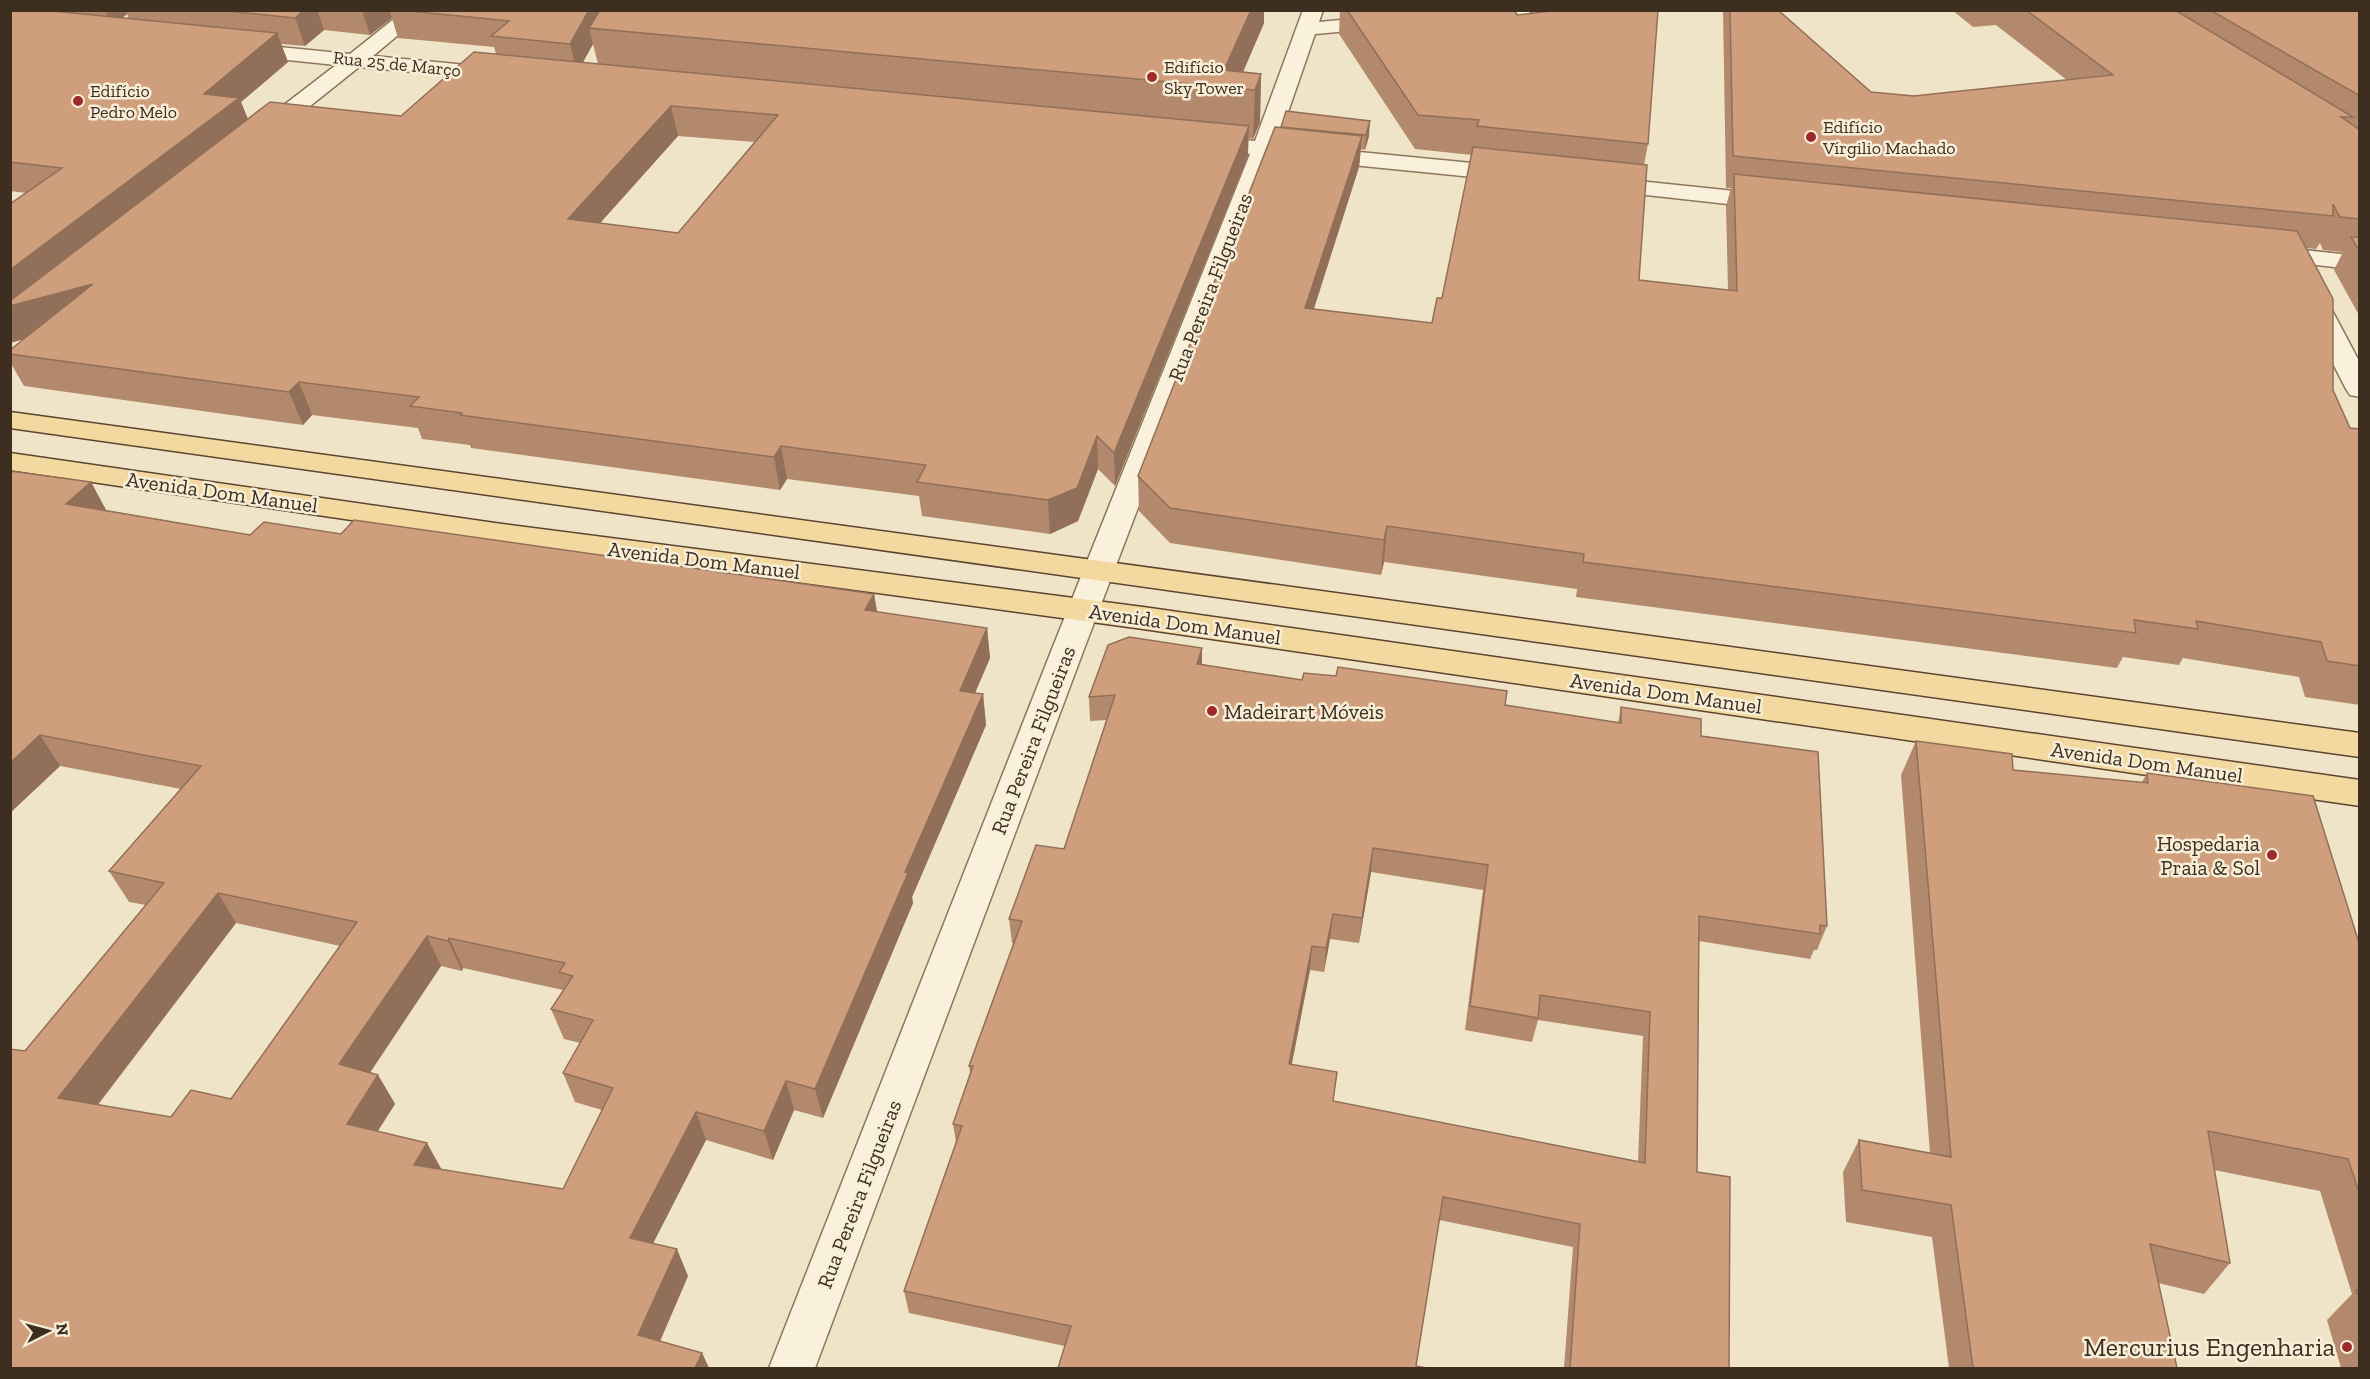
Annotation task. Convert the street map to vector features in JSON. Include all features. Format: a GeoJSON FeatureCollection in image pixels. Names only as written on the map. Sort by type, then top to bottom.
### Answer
{"type":"FeatureCollection","features":[{"type":"Feature","properties":{"kind":"main road","name":"Avenida Dom Manuel"},"geometry":{"type":"LineString","coordinates":[[10,420],[2360,745]]}},
{"type":"Feature","properties":{"kind":"main road","name":"Avenida Dom Manuel"},"geometry":{"type":"LineString","coordinates":[[10,461],[495,532],[1083,610],[2360,793]]}},
{"type":"Feature","properties":{"kind":"street"},"geometry":{"type":"LineString","coordinates":[[246,146],[418,10]]}},
{"type":"Feature","properties":{"kind":"street"},"geometry":{"type":"LineString","coordinates":[[1444,17],[1524,10]]}},
{"type":"Feature","properties":{"kind":"street"},"geometry":{"type":"LineString","coordinates":[[1309,20],[1398,21]]}},
{"type":"Feature","properties":{"kind":"street","name":"Rua Pereira Filgueiras"},"geometry":{"type":"LineString","coordinates":[[792,1368],[1083,610],[1264,149],[1309,20]]}},
{"type":"Feature","properties":{"kind":"street","name":"Rua 25 de Março"},"geometry":{"type":"LineString","coordinates":[[215,46],[515,76]]}},
{"type":"Feature","properties":{"kind":"street"},"geometry":{"type":"LineString","coordinates":[[1188,141],[1535,177]]}},
{"type":"Feature","properties":{"kind":"street"},"geometry":{"type":"LineString","coordinates":[[1582,182],[1793,204]]}},
{"type":"Feature","properties":{"kind":"street"},"geometry":{"type":"LineString","coordinates":[[2245,251],[2360,263]]}},
{"type":"Feature","properties":{"kind":"street"},"geometry":{"type":"LineString","coordinates":[[2291,256],[2360,389]]}},
{"type":"Feature","properties":{"kind":"building"},"geometry":{"type":"Polygon","coordinates":[[[10,10],[42,10],[277,33],[204,94],[239,98],[10,270],[10,204],[62,168],[10,162],[10,10]]]}},
{"type":"Feature","properties":{"kind":"building"},"geometry":{"type":"Polygon","coordinates":[[[217,10],[304,10],[295,18],[217,10]]]}},
{"type":"Feature","properties":{"kind":"building"},"geometry":{"type":"Polygon","coordinates":[[[399,10],[589,10],[570,44],[491,36],[509,21],[399,10]]]}},
{"type":"Feature","properties":{"kind":"building"},"geometry":{"type":"Polygon","coordinates":[[[600,10],[1251,10],[1224,70],[1261,74],[1255,90],[589,28],[600,10]]]}},
{"type":"Feature","properties":{"kind":"building"},"geometry":{"type":"Polygon","coordinates":[[[1347,10],[1514,10],[1517,15],[1559,10],[1658,10],[1648,144],[1477,126],[1479,120],[1418,115],[1347,10]]]}},
{"type":"Feature","properties":{"kind":"building"},"geometry":{"type":"Polygon","coordinates":[[[1730,10],[1778,10],[1871,92],[1914,96],[2113,75],[2026,10],[2175,10],[2353,117],[2341,117],[2360,130],[2360,219],[2340,217],[2333,204],[2333,216],[1733,156],[1730,10]]]}},
{"type":"Feature","properties":{"kind":"building"},"geometry":{"type":"Polygon","coordinates":[[[2210,10],[2360,10],[2360,96],[2210,10]]]}},
{"type":"Feature","properties":{"kind":"building"},"geometry":{"type":"Polygon","coordinates":[[[474,52],[1249,126],[1114,453],[1097,436],[1077,488],[1048,500],[917,482],[926,465],[781,446],[774,457],[460,415],[462,413],[410,406],[419,397],[299,382],[289,392],[10,354],[10,350],[93,284],[10,306],[10,301],[270,102],[401,116],[474,52]],[[671,106],[568,219],[678,233],[778,115],[671,106]]]}},
{"type":"Feature","properties":{"kind":"building"},"geometry":{"type":"Polygon","coordinates":[[[1286,111],[1370,121],[1366,135],[1281,127],[1286,111]]]}},
{"type":"Feature","properties":{"kind":"building"},"geometry":{"type":"Polygon","coordinates":[[[1275,127],[1362,136],[1305,308],[1432,323],[1437,298],[1442,298],[1473,147],[1647,165],[1639,280],[1737,291],[1734,174],[2297,231],[2333,299],[2333,390],[2350,428],[2360,429],[2360,666],[2327,661],[2321,642],[2196,621],[2198,629],[2134,620],[2136,633],[1583,562],[1584,554],[1387,526],[1384,540],[1170,508],[1138,476],[1275,127]]]}},
{"type":"Feature","properties":{"kind":"building"},"geometry":{"type":"Polygon","coordinates":[[[2351,237],[2360,237],[2360,252],[2351,237]]]}},
{"type":"Feature","properties":{"kind":"building"},"geometry":{"type":"Polygon","coordinates":[[[10,471],[91,482],[66,504],[250,535],[264,522],[341,534],[354,520],[874,594],[865,610],[987,628],[960,691],[983,694],[905,872],[908,873],[815,1089],[786,1081],[764,1131],[696,1112],[630,1238],[677,1249],[638,1335],[702,1353],[695,1368],[10,1368],[10,1049],[25,1051],[164,883],[109,871],[201,766],[40,735],[10,763],[10,471]],[[218,893],[58,1098],[171,1117],[191,1090],[231,1099],[357,922],[218,893]],[[427,936],[339,1064],[378,1075],[347,1124],[427,1143],[414,1165],[563,1189],[613,1088],[563,1073],[593,1020],[551,1009],[573,976],[559,972],[565,963],[449,938],[448,941],[427,936]]]}},
{"type":"Feature","properties":{"kind":"building"},"geometry":{"type":"Polygon","coordinates":[[[1129,637],[1202,648],[1197,664],[1302,680],[1304,673],[1336,676],[1338,667],[1507,691],[1505,705],[1621,723],[1621,707],[1701,719],[1701,736],[1818,752],[1827,926],[1820,925],[1820,934],[1699,916],[1697,1172],[1730,1177],[1729,1368],[1570,1368],[1580,1224],[1443,1197],[1416,1366],[1426,1368],[1058,1368],[1071,1326],[904,1291],[962,1126],[953,1124],[973,1066],[969,1066],[1022,921],[1009,919],[1036,845],[1064,849],[1115,695],[1089,697],[1108,645],[1129,637]],[[1373,848],[1362,918],[1333,914],[1326,948],[1312,946],[1289,1064],[1337,1072],[1333,1101],[1645,1163],[1650,1012],[1540,995],[1538,1018],[1470,1006],[1488,865],[1373,848]]]}},
{"type":"Feature","properties":{"kind":"building"},"geometry":{"type":"Polygon","coordinates":[[[1916,741],[2012,754],[2013,770],[2148,783],[2147,773],[2313,796],[2360,946],[2360,1195],[2348,1159],[2208,1131],[2230,1263],[2150,1244],[2177,1368],[1973,1368],[1951,1205],[1862,1190],[1859,1140],[1951,1157],[1916,741]]]}},
{"type":"Feature","properties":{"kind":"place","name":"Edifício Sky Tower"},"geometry":{"type":"Point","coordinates":[1152,77]}},
{"type":"Feature","properties":{"kind":"place","name":"Edifício Pedro Melo"},"geometry":{"type":"Point","coordinates":[78,101]}},
{"type":"Feature","properties":{"kind":"place","name":"Edifício Vírgilio Machado"},"geometry":{"type":"Point","coordinates":[1811,137]}},
{"type":"Feature","properties":{"kind":"place","name":"Madeirart Móveis"},"geometry":{"type":"Point","coordinates":[1212,711]}},
{"type":"Feature","properties":{"kind":"place","name":"Hospedaria Praia & Sol"},"geometry":{"type":"Point","coordinates":[2272,855]}},
{"type":"Feature","properties":{"kind":"place","name":"Mercurius Engenharia"},"geometry":{"type":"Point","coordinates":[2347,1347]}}]}
